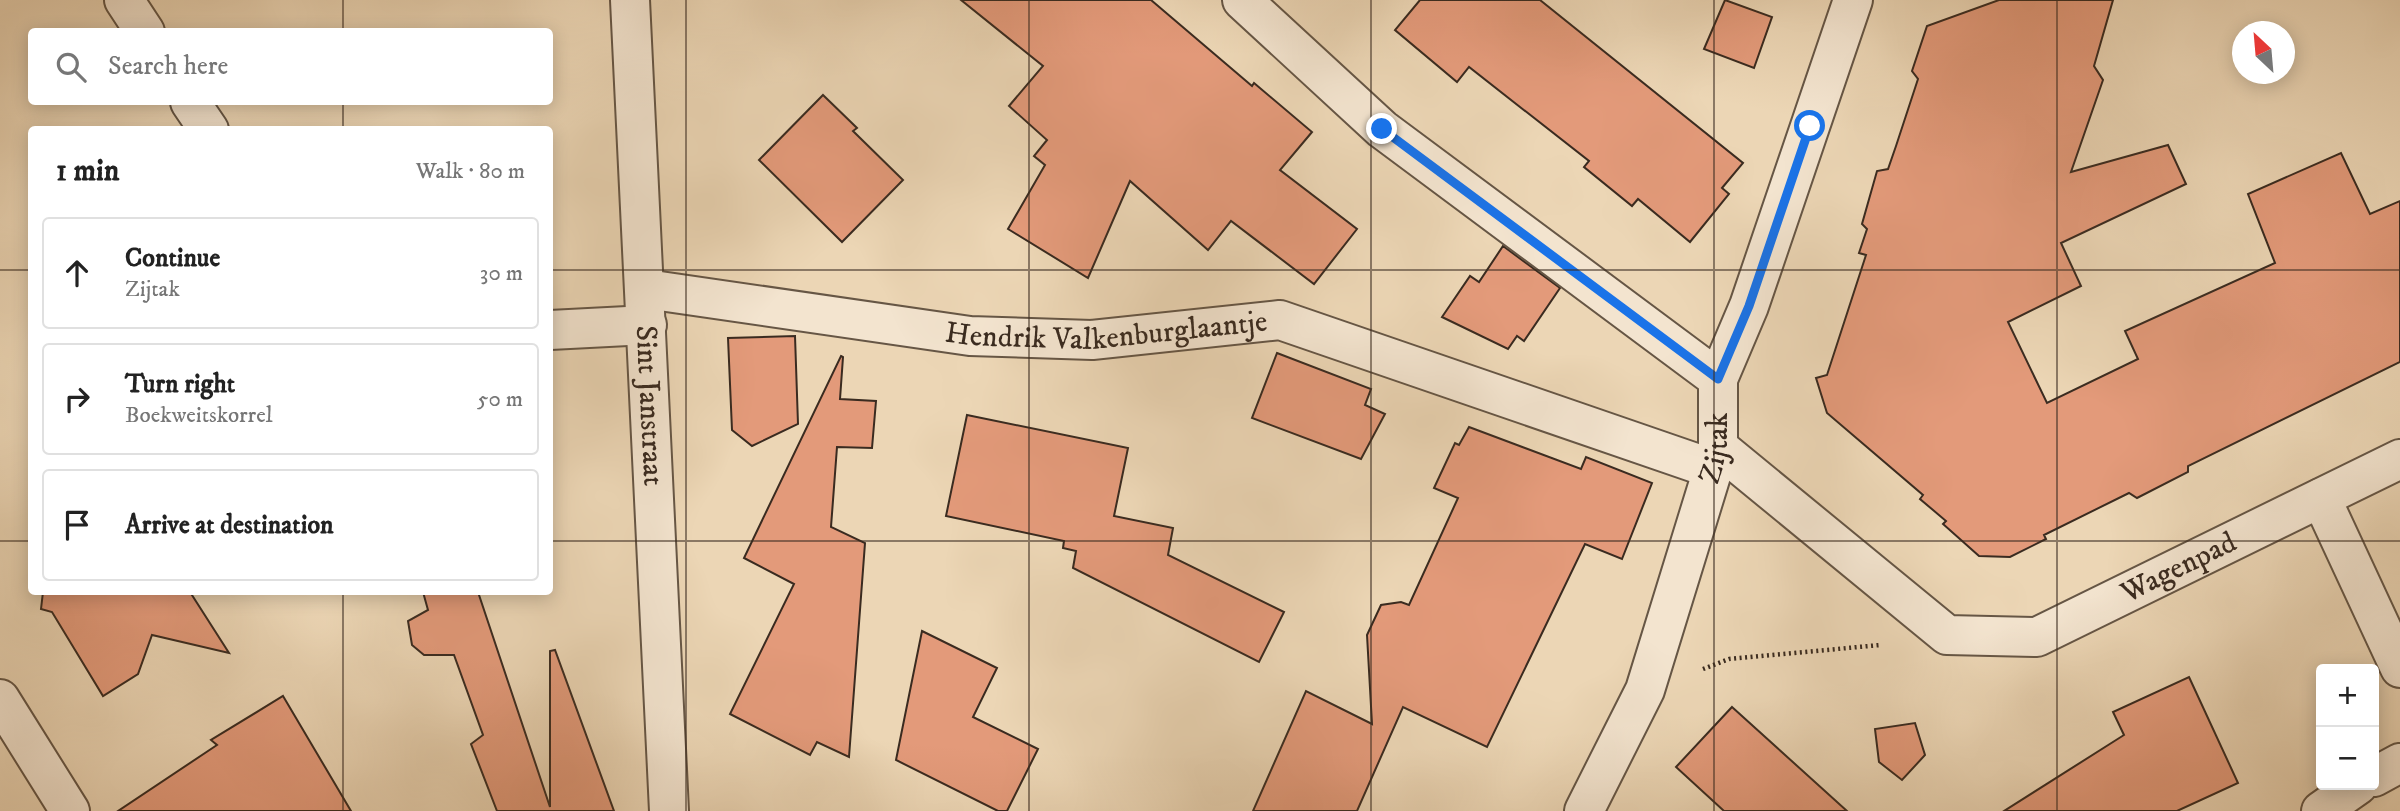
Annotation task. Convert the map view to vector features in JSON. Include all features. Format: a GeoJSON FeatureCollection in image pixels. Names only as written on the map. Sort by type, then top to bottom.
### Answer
{"type":"FeatureCollection","features":[{"type":"Feature","properties":{"kind":"street"},"geometry":{"type":"LineString","coordinates":[[124,0],[142,28]]}},
{"type":"Feature","properties":{"kind":"street","name":"Sint Janstraat"},"geometry":{"type":"LineString","coordinates":[[631,0],[669,811]]}},
{"type":"Feature","properties":{"kind":"street"},"geometry":{"type":"LineString","coordinates":[[1242,0],[1382,129],[1718,379]]}},
{"type":"Feature","properties":{"kind":"street","name":"Zijtak"},"geometry":{"type":"LineString","coordinates":[[1584,811],[1645,691],[1715,458],[1718,379],[1749,306],[1853,0]]}},
{"type":"Feature","properties":{"kind":"street"},"geometry":{"type":"LineString","coordinates":[[192,105],[206,126]]}},
{"type":"Feature","properties":{"kind":"street","name":"Hendrik Valkenburglaantje"},"geometry":{"type":"LineString","coordinates":[[553,329],[646,307],[970,336],[1092,340],[1280,320],[1715,458]]}},
{"type":"Feature","properties":{"kind":"street"},"geometry":{"type":"LineString","coordinates":[[1715,458],[1947,635]]}},
{"type":"Feature","properties":{"kind":"street","name":"Wagenpad"},"geometry":{"type":"LineString","coordinates":[[1947,635],[2037,637],[2400,459]]}},
{"type":"Feature","properties":{"kind":"street"},"geometry":{"type":"LineString","coordinates":[[2321,498],[2400,668]]}},
{"type":"Feature","properties":{"kind":"street"},"geometry":{"type":"LineString","coordinates":[[0,699],[70,811]]}},
{"type":"Feature","properties":{"kind":"street"},"geometry":{"type":"LineString","coordinates":[[2379,774],[2400,763]]}},
{"type":"Feature","properties":{"kind":"street"},"geometry":{"type":"LineString","coordinates":[[2321,811],[2351,790]]}},
{"type":"Feature","properties":{"kind":"path"},"geometry":{"type":"LineString","coordinates":[[1645,691],[1729,659],[1880,645],[1947,635]]}},
{"type":"Feature","properties":{"kind":"building"},"geometry":{"type":"Polygon","coordinates":[[[961,0],[1151,0],[1252,86],[1254,83],[1312,132],[1280,170],[1357,229],[1314,284],[1231,221],[1208,250],[1130,181],[1088,278],[1008,229],[1045,165],[1034,156],[1047,140],[1009,106],[1043,66],[961,0]]]}},
{"type":"Feature","properties":{"kind":"building"},"geometry":{"type":"Polygon","coordinates":[[[1420,0],[1540,0],[1743,163],[1722,188],[1729,194],[1690,242],[1638,199],[1632,206],[1584,167],[1589,161],[1469,67],[1457,82],[1395,30],[1420,0]]]}},
{"type":"Feature","properties":{"kind":"building"},"geometry":{"type":"Polygon","coordinates":[[[1725,0],[1772,17],[1754,68],[1704,49],[1725,0]]]}},
{"type":"Feature","properties":{"kind":"building"},"geometry":{"type":"Polygon","coordinates":[[[1999,0],[2113,0],[2094,66],[2103,80],[2071,172],[2168,145],[2186,184],[2061,243],[2081,286],[2008,322],[2047,403],[2138,359],[2125,331],[2275,263],[2248,194],[2341,153],[2370,214],[2400,201],[2400,362],[2188,466],[2188,472],[2137,498],[2129,493],[2044,535],[2046,539],[2010,557],[1979,556],[1943,524],[1946,521],[1920,499],[1923,495],[1827,413],[1816,378],[1827,375],[1866,255],[1859,253],[1867,229],[1862,224],[1877,171],[1888,169],[1918,79],[1912,71],[1927,26],[1999,0]]]}},
{"type":"Feature","properties":{"kind":"building"},"geometry":{"type":"Polygon","coordinates":[[[823,95],[857,128],[853,131],[903,180],[842,242],[759,160],[823,95]]]}},
{"type":"Feature","properties":{"kind":"building"},"geometry":{"type":"Polygon","coordinates":[[[1503,246],[1560,288],[1524,341],[1517,336],[1508,349],[1442,317],[1470,276],[1479,282],[1503,246]]]}},
{"type":"Feature","properties":{"kind":"building"},"geometry":{"type":"Polygon","coordinates":[[[795,336],[798,424],[752,446],[732,430],[728,338],[795,336]]]}},
{"type":"Feature","properties":{"kind":"building"},"geometry":{"type":"Polygon","coordinates":[[[1277,353],[1371,389],[1365,405],[1385,414],[1361,459],[1252,418],[1277,353]]]}},
{"type":"Feature","properties":{"kind":"building"},"geometry":{"type":"Polygon","coordinates":[[[841,356],[840,399],[876,401],[872,448],[837,447],[831,527],[865,543],[849,757],[817,742],[810,755],[730,714],[794,584],[744,558],[841,356]]]}},
{"type":"Feature","properties":{"kind":"building"},"geometry":{"type":"Polygon","coordinates":[[[967,415],[1128,448],[1114,516],[1173,528],[1168,555],[1284,612],[1259,662],[1073,568],[1076,551],[1063,548],[1064,541],[946,516],[967,415]]]}},
{"type":"Feature","properties":{"kind":"building"},"geometry":{"type":"Polygon","coordinates":[[[1469,427],[1581,469],[1586,457],[1652,483],[1622,559],[1585,544],[1487,747],[1403,707],[1357,811],[1253,811],[1306,691],[1372,724],[1367,635],[1381,605],[1401,602],[1409,605],[1458,498],[1434,488],[1455,443],[1459,445],[1469,427]]]}},
{"type":"Feature","properties":{"kind":"building"},"geometry":{"type":"Polygon","coordinates":[[[43,595],[192,595],[229,653],[152,635],[138,674],[103,696],[52,612],[41,609],[43,595]]]}},
{"type":"Feature","properties":{"kind":"building"},"geometry":{"type":"Polygon","coordinates":[[[424,595],[479,595],[550,807],[550,651],[555,650],[614,811],[497,811],[471,744],[483,735],[454,655],[424,655],[412,645],[408,621],[428,610],[424,595]]]}},
{"type":"Feature","properties":{"kind":"building"},"geometry":{"type":"Polygon","coordinates":[[[922,631],[997,668],[973,717],[1038,749],[1007,811],[998,811],[896,760],[922,631]]]}},
{"type":"Feature","properties":{"kind":"building"},"geometry":{"type":"Polygon","coordinates":[[[2189,677],[2238,783],[2177,811],[2004,811],[2124,735],[2113,712],[2189,677]]]}},
{"type":"Feature","properties":{"kind":"building"},"geometry":{"type":"Polygon","coordinates":[[[283,696],[351,811],[118,811],[217,745],[211,740],[283,696]]]}},
{"type":"Feature","properties":{"kind":"building"},"geometry":{"type":"Polygon","coordinates":[[[1732,707],[1847,811],[1724,811],[1676,767],[1732,707]]]}},
{"type":"Feature","properties":{"kind":"building"},"geometry":{"type":"Polygon","coordinates":[[[1915,723],[1925,755],[1902,780],[1879,762],[1875,729],[1915,723]]]}},
{"type":"Feature","properties":{"kind":"route"},"geometry":{"type":"LineString","coordinates":[[1382,129],[1718,379],[1749,306],[1810,126]]}}]}
